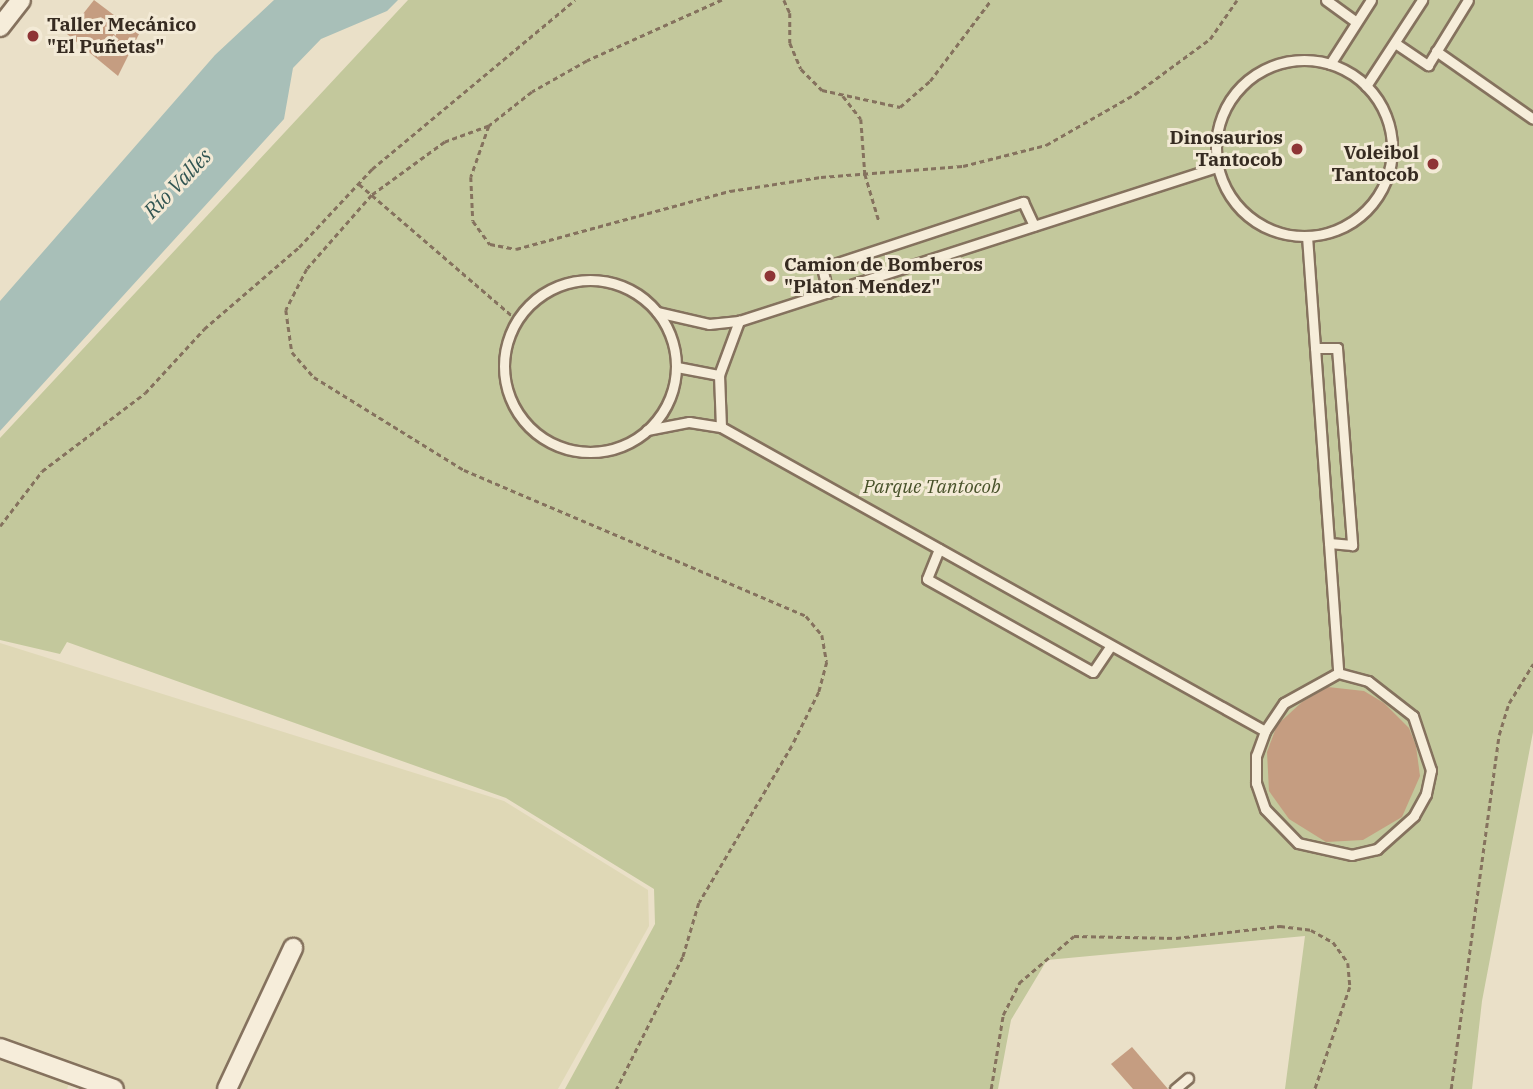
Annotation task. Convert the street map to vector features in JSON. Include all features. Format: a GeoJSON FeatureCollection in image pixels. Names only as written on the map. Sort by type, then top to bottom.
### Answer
{"type":"FeatureCollection","features":[{"type":"Feature","properties":{"kind":"street"},"geometry":{"type":"LineString","coordinates":[[0,27],[21,0]]}},
{"type":"Feature","properties":{"kind":"street"},"geometry":{"type":"LineString","coordinates":[[227,1089],[293,948]]}},
{"type":"Feature","properties":{"kind":"street"},"geometry":{"type":"LineString","coordinates":[[0,1048],[114,1089]]}},
{"type":"Feature","properties":{"kind":"lane"},"geometry":{"type":"LineString","coordinates":[[1326,0],[1356,22]]}},
{"type":"Feature","properties":{"kind":"lane"},"geometry":{"type":"LineString","coordinates":[[1331,64],[1371,0]]}},
{"type":"Feature","properties":{"kind":"lane"},"geometry":{"type":"LineString","coordinates":[[1366,86],[1422,0]]}},
{"type":"Feature","properties":{"kind":"lane"},"geometry":{"type":"LineString","coordinates":[[1395,43],[1428,65],[1468,0]]}},
{"type":"Feature","properties":{"kind":"lane"},"geometry":{"type":"LineString","coordinates":[[1436,51],[1533,119]]}},
{"type":"Feature","properties":{"kind":"lane"},"geometry":{"type":"LineString","coordinates":[[1300,60],[1331,64],[1366,86],[1383,110],[1391,138],[1387,176],[1379,194],[1360,216],[1335,231],[1307,236],[1276,232],[1249,218],[1229,195],[1217,167],[1219,126],[1225,107],[1244,82],[1270,66],[1300,60]]}},
{"type":"Feature","properties":{"kind":"lane"},"geometry":{"type":"LineString","coordinates":[[657,312],[709,324],[739,321],[1217,167]]}},
{"type":"Feature","properties":{"kind":"lane"},"geometry":{"type":"LineString","coordinates":[[828,293],[822,268],[1023,202],[1034,226]]}},
{"type":"Feature","properties":{"kind":"lane"},"geometry":{"type":"LineString","coordinates":[[1307,236],[1338,673]]}},
{"type":"Feature","properties":{"kind":"lane"},"geometry":{"type":"LineString","coordinates":[[585,280],[612,283],[637,293],[657,312],[672,338],[677,367],[671,397],[647,430],[634,442],[606,451],[576,451],[548,441],[525,422],[510,399],[504,372],[507,345],[517,320],[535,300],[558,286],[585,280]]}},
{"type":"Feature","properties":{"kind":"lane"},"geometry":{"type":"LineString","coordinates":[[722,427],[719,375],[739,321]]}},
{"type":"Feature","properties":{"kind":"lane"},"geometry":{"type":"LineString","coordinates":[[1315,348],[1337,348],[1352,545],[1329,543]]}},
{"type":"Feature","properties":{"kind":"lane"},"geometry":{"type":"LineString","coordinates":[[677,367],[719,375]]}},
{"type":"Feature","properties":{"kind":"lane"},"geometry":{"type":"LineString","coordinates":[[647,430],[689,422],[722,427],[1265,731]]}},
{"type":"Feature","properties":{"kind":"lane"},"geometry":{"type":"LineString","coordinates":[[939,549],[927,579],[1093,672],[1111,645]]}},
{"type":"Feature","properties":{"kind":"lane"},"geometry":{"type":"LineString","coordinates":[[1338,673],[1368,681],[1390,695],[1413,716],[1426,743],[1431,770],[1426,794],[1414,816],[1377,849],[1352,855],[1298,843],[1265,809],[1256,783],[1255,757],[1265,731],[1284,703],[1338,673]]}},
{"type":"Feature","properties":{"kind":"lane"},"geometry":{"type":"LineString","coordinates":[[1175,1089],[1188,1078]]}},
{"type":"Feature","properties":{"kind":"path"},"geometry":{"type":"LineString","coordinates":[[0,526],[42,471],[145,393],[204,329],[299,247],[359,184],[575,0]]}},
{"type":"Feature","properties":{"kind":"path"},"geometry":{"type":"LineString","coordinates":[[617,1089],[683,957],[699,903],[819,692],[827,662],[822,635],[806,616],[755,591],[464,470],[314,377],[292,352],[286,310],[307,269],[372,195],[445,142],[489,126],[532,92],[587,61],[722,0]]}},
{"type":"Feature","properties":{"kind":"path"},"geometry":{"type":"LineString","coordinates":[[785,0],[790,13],[790,43],[801,69],[822,90],[900,107],[930,81],[990,0]]}},
{"type":"Feature","properties":{"kind":"path"},"geometry":{"type":"LineString","coordinates":[[489,126],[471,177],[473,221],[490,244],[516,249],[730,191],[865,174],[963,166],[1046,145],[1135,94],[1210,39],[1237,0]]}},
{"type":"Feature","properties":{"kind":"path"},"geometry":{"type":"LineString","coordinates":[[843,96],[861,119],[865,174],[879,221]]}},
{"type":"Feature","properties":{"kind":"path"},"geometry":{"type":"LineString","coordinates":[[359,184],[517,320]]}},
{"type":"Feature","properties":{"kind":"path"},"geometry":{"type":"LineString","coordinates":[[1451,1089],[1499,735],[1509,703],[1533,664]]}},
{"type":"Feature","properties":{"kind":"path"},"geometry":{"type":"LineString","coordinates":[[991,1089],[1003,1015],[1019,983],[1074,936],[1176,938],[1280,926],[1322,936],[1333,942],[1348,963],[1350,987],[1315,1089]]}},
{"type":"Feature","properties":{"kind":"shaded area"},"geometry":{"type":"Polygon","coordinates":[[[0,643],[504,801],[648,890],[649,926],[558,1089],[120,1089],[74,1072],[67,1089],[0,1089],[0,643]]]}},
{"type":"Feature","properties":{"kind":"green space","name":"Parque Tantocob"},"geometry":{"type":"Polygon","coordinates":[[[408,0],[1533,0],[1533,732],[1482,1001],[1472,1089],[1285,1089],[1305,936],[1047,960],[1011,1020],[998,1089],[565,1089],[655,924],[654,889],[506,798],[67,642],[60,654],[0,640],[0,438],[408,0]]]}},
{"type":"Feature","properties":{"kind":"water","name":"Río Valles"},"geometry":{"type":"Polygon","coordinates":[[[274,0],[398,0],[387,11],[321,39],[293,68],[284,119],[0,431],[0,301],[215,55],[274,0]]]}},
{"type":"Feature","properties":{"kind":"building"},"geometry":{"type":"Polygon","coordinates":[[[94,0],[139,34],[118,76],[67,34],[94,0]]]}},
{"type":"Feature","properties":{"kind":"building"},"geometry":{"type":"Polygon","coordinates":[[[1328,687],[1364,691],[1384,703],[1409,728],[1416,746],[1420,776],[1402,817],[1363,840],[1326,842],[1289,819],[1269,791],[1267,752],[1277,725],[1302,702],[1328,687]]]}},
{"type":"Feature","properties":{"kind":"building"},"geometry":{"type":"Polygon","coordinates":[[[1132,1047],[1168,1089],[1133,1089],[1111,1064],[1132,1047]]]}},
{"type":"Feature","properties":{"kind":"place","name":"Taller Mecánico \"El Puñetas\""},"geometry":{"type":"Point","coordinates":[33,36]}},
{"type":"Feature","properties":{"kind":"place","name":"Dinosaurios Tantocob"},"geometry":{"type":"Point","coordinates":[1297,149]}},
{"type":"Feature","properties":{"kind":"place","name":"Voleibol Tantocob"},"geometry":{"type":"Point","coordinates":[1433,164]}},
{"type":"Feature","properties":{"kind":"place","name":"Camion de Bomberos \"Platon Mendez\""},"geometry":{"type":"Point","coordinates":[770,276]}}]}
